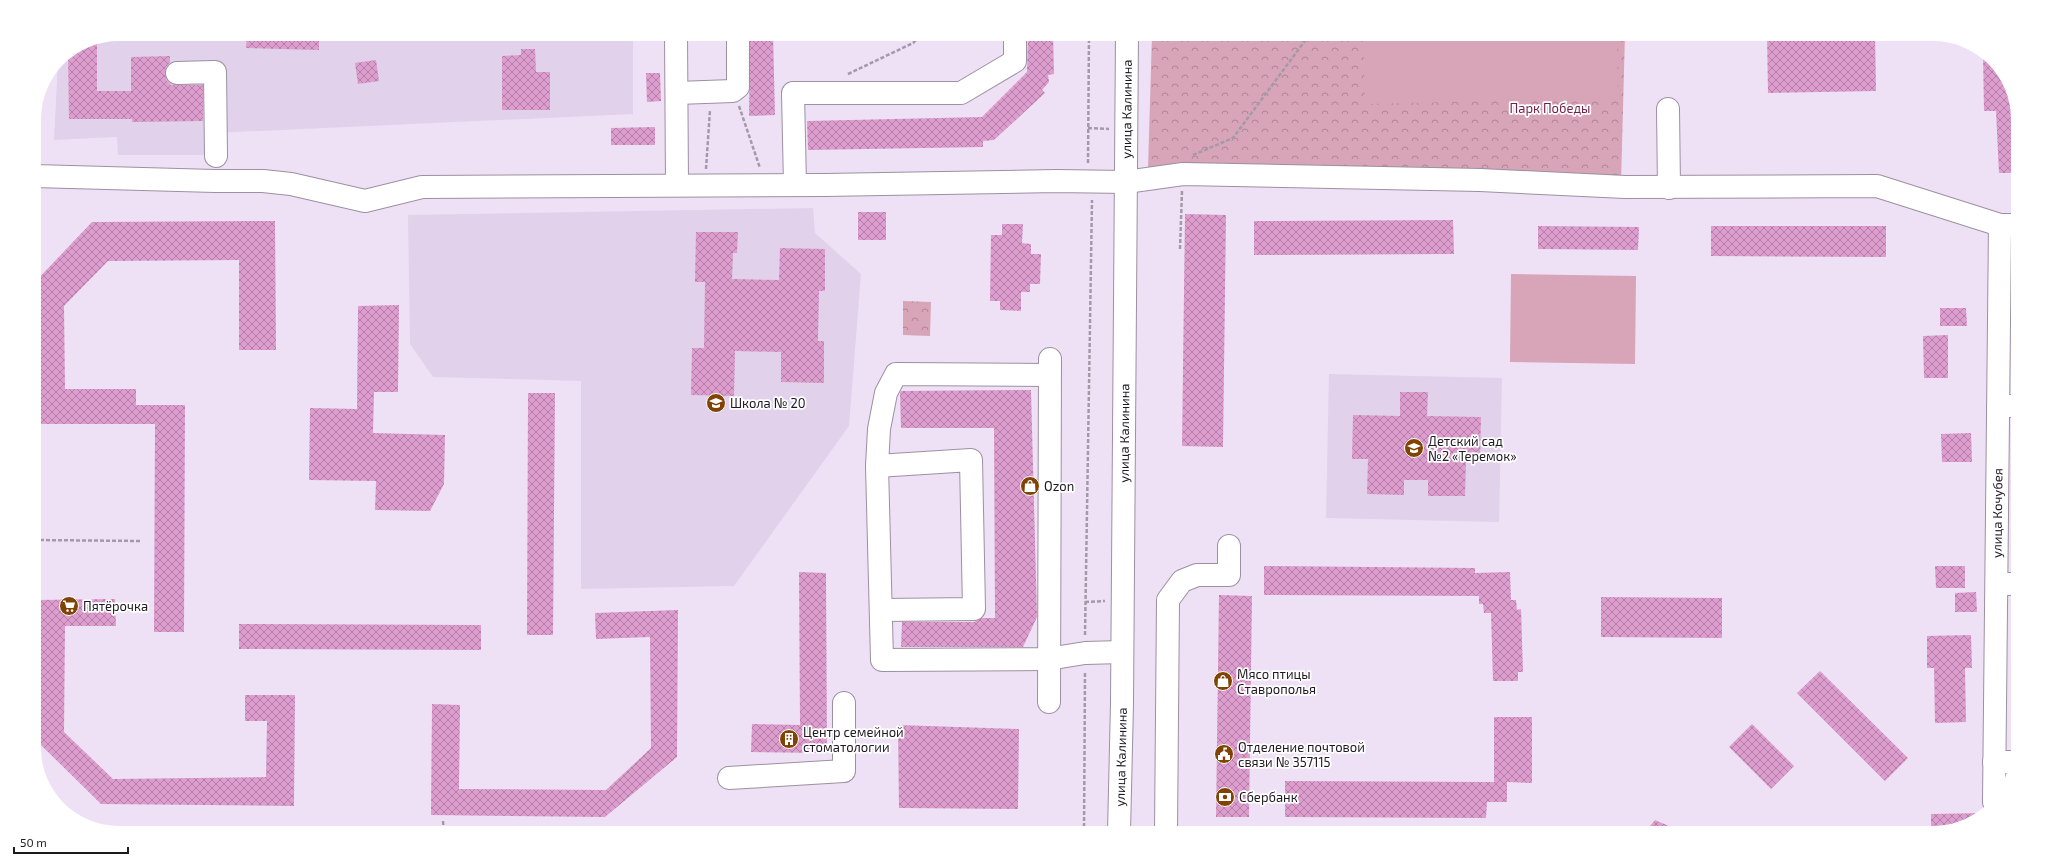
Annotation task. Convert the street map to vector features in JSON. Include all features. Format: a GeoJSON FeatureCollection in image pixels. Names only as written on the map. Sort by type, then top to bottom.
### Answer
{"type":"FeatureCollection","features":[{"type":"Feature","properties":{"kind":"street"},"geometry":{"type":"LineString","coordinates":[[676,41],[676,185]]}},
{"type":"Feature","properties":{"kind":"street"},"geometry":{"type":"LineString","coordinates":[[677,93],[733,91],[738,87],[738,41]]}},
{"type":"Feature","properties":{"kind":"street"},"geometry":{"type":"LineString","coordinates":[[795,185],[793,93],[961,93],[1015,61],[1015,41]]}},
{"type":"Feature","properties":{"kind":"street","name":"улица Калинина"},"geometry":{"type":"LineString","coordinates":[[1119,826],[1127,41]]}},
{"type":"Feature","properties":{"kind":"street"},"geometry":{"type":"LineString","coordinates":[[177,72],[215,72],[216,156]]}},
{"type":"Feature","properties":{"kind":"street"},"geometry":{"type":"LineString","coordinates":[[1668,109],[1669,188]]}},
{"type":"Feature","properties":{"kind":"street"},"geometry":{"type":"LineString","coordinates":[[41,176],[263,181],[291,184],[365,200],[422,187],[1126,182],[1183,174],[1480,180],[1669,188],[1877,186],[2009,225]]}},
{"type":"Feature","properties":{"kind":"street","name":"улица Кочубея"},"geometry":{"type":"LineString","coordinates":[[1994,796],[1994,762],[2007,584],[2009,225]]}},
{"type":"Feature","properties":{"kind":"street"},"geometry":{"type":"LineString","coordinates":[[1049,702],[1048,659],[1049,367],[896,374],[886,393],[879,429],[877,466],[882,610],[882,660],[1048,659],[1085,653],[1122,652]]}},
{"type":"Feature","properties":{"kind":"street"},"geometry":{"type":"LineString","coordinates":[[877,466],[971,460],[974,609],[882,610]]}},
{"type":"Feature","properties":{"kind":"street"},"geometry":{"type":"LineString","coordinates":[[1166,826],[1168,600],[1182,581],[1197,575],[1229,575],[1229,546]]}},
{"type":"Feature","properties":{"kind":"street"},"geometry":{"type":"LineString","coordinates":[[730,778],[844,771],[844,703]]}},
{"type":"Feature","properties":{"kind":"street"},"geometry":{"type":"LineString","coordinates":[[1994,762],[2009,762]]}},
{"type":"Feature","properties":{"kind":"path"},"geometry":{"type":"LineString","coordinates":[[847,74],[915,41]]}},
{"type":"Feature","properties":{"kind":"path"},"geometry":{"type":"LineString","coordinates":[[1084,826],[1092,182],[1088,162],[1089,41]]}},
{"type":"Feature","properties":{"kind":"path"},"geometry":{"type":"LineString","coordinates":[[1180,249],[1184,158],[1234,138],[1305,41]]}},
{"type":"Feature","properties":{"kind":"path"},"geometry":{"type":"LineString","coordinates":[[705,174],[712,91]]}},
{"type":"Feature","properties":{"kind":"path"},"geometry":{"type":"LineString","coordinates":[[733,91],[762,174]]}},
{"type":"Feature","properties":{"kind":"path"},"geometry":{"type":"LineString","coordinates":[[41,540],[142,541]]}},
{"type":"Feature","properties":{"kind":"path"},"geometry":{"type":"LineString","coordinates":[[443,821],[443,826]]}},
{"type":"Feature","properties":{"kind":"shaded area"},"geometry":{"type":"Polygon","coordinates":[[[114,41],[633,41],[633,114],[213,133],[210,147],[203,155],[118,155],[117,137],[54,140],[57,71],[68,60],[89,47],[114,41]]]}},
{"type":"Feature","properties":{"kind":"shaded area","name":"Школа № 20"},"geometry":{"type":"Polygon","coordinates":[[[813,208],[815,233],[861,274],[849,426],[734,586],[581,589],[581,381],[433,377],[410,344],[408,215],[813,208]]]}},
{"type":"Feature","properties":{"kind":"shaded area","name":"Детский сад №2 «Теремок»"},"geometry":{"type":"Polygon","coordinates":[[[1329,374],[1502,378],[1499,522],[1326,518],[1329,374]]]}},
{"type":"Feature","properties":{"kind":"green space","name":"Парк Победы"},"geometry":{"type":"Polygon","coordinates":[[[1152,41],[1625,41],[1621,183],[1148,169],[1152,41]]]}},
{"type":"Feature","properties":{"kind":"green space"},"geometry":{"type":"Polygon","coordinates":[[[1363,41],[1617,41],[1618,98],[1365,104],[1363,41]]]}},
{"type":"Feature","properties":{"kind":"green space"},"geometry":{"type":"Polygon","coordinates":[[[1511,274],[1636,276],[1635,364],[1510,362],[1511,274]]]}},
{"type":"Feature","properties":{"kind":"green space"},"geometry":{"type":"Polygon","coordinates":[[[903,301],[931,302],[930,336],[903,335],[903,301]]]}},
{"type":"Feature","properties":{"kind":"building"},"geometry":{"type":"Polygon","coordinates":[[[246,41],[319,41],[319,50],[246,48],[246,41]]]}},
{"type":"Feature","properties":{"kind":"building"},"geometry":{"type":"Polygon","coordinates":[[[750,41],[773,41],[775,115],[749,116],[750,41]]]}},
{"type":"Feature","properties":{"kind":"building"},"geometry":{"type":"Polygon","coordinates":[[[1028,41],[1053,41],[1054,74],[1048,75],[1049,82],[1042,90],[1045,93],[994,140],[983,141],[983,147],[808,150],[807,121],[982,117],[1027,72],[1028,41]]]}},
{"type":"Feature","properties":{"kind":"building"},"geometry":{"type":"Polygon","coordinates":[[[1767,41],[1875,41],[1876,91],[1768,93],[1767,41]]]}},
{"type":"Feature","properties":{"kind":"building"},"geometry":{"type":"Polygon","coordinates":[[[97,45],[97,91],[131,91],[131,57],[170,56],[170,62],[166,67],[165,73],[166,79],[171,85],[203,85],[203,121],[132,122],[132,119],[69,119],[68,60],[89,47],[97,45]]]}},
{"type":"Feature","properties":{"kind":"building"},"geometry":{"type":"Polygon","coordinates":[[[521,49],[535,49],[536,72],[550,72],[550,110],[502,110],[502,56],[521,55],[521,49]]]}},
{"type":"Feature","properties":{"kind":"building"},"geometry":{"type":"Polygon","coordinates":[[[376,60],[379,81],[358,84],[355,63],[376,60]]]}},
{"type":"Feature","properties":{"kind":"building"},"geometry":{"type":"Polygon","coordinates":[[[1983,60],[1995,72],[2007,94],[2011,114],[2011,173],[1999,173],[1996,111],[1984,111],[1983,60]]]}},
{"type":"Feature","properties":{"kind":"building"},"geometry":{"type":"Polygon","coordinates":[[[646,73],[660,73],[661,101],[647,102],[646,73]]]}},
{"type":"Feature","properties":{"kind":"building"},"geometry":{"type":"Polygon","coordinates":[[[655,127],[655,145],[611,145],[611,128],[655,127]]]}},
{"type":"Feature","properties":{"kind":"building"},"geometry":{"type":"Polygon","coordinates":[[[858,212],[886,212],[886,240],[858,240],[858,212]]]}},
{"type":"Feature","properties":{"kind":"building"},"geometry":{"type":"Polygon","coordinates":[[[1185,214],[1226,215],[1223,447],[1182,446],[1185,214]]]}},
{"type":"Feature","properties":{"kind":"building"},"geometry":{"type":"Polygon","coordinates":[[[1453,220],[1454,254],[1254,255],[1254,221],[1453,220]]]}},
{"type":"Feature","properties":{"kind":"building"},"geometry":{"type":"Polygon","coordinates":[[[275,221],[276,350],[239,350],[239,260],[108,261],[64,306],[65,389],[136,389],[136,405],[185,405],[184,632],[154,632],[155,424],[41,424],[41,276],[92,222],[275,221]]]}},
{"type":"Feature","properties":{"kind":"building"},"geometry":{"type":"Polygon","coordinates":[[[1002,224],[1023,224],[1022,243],[1031,244],[1031,254],[1041,254],[1040,284],[1030,284],[1030,292],[1021,292],[1021,311],[1000,310],[1000,301],[990,301],[991,235],[1002,235],[1002,224]]]}},
{"type":"Feature","properties":{"kind":"building"},"geometry":{"type":"Polygon","coordinates":[[[1538,226],[1639,227],[1638,250],[1538,249],[1538,226]]]}},
{"type":"Feature","properties":{"kind":"building"},"geometry":{"type":"Polygon","coordinates":[[[1711,226],[1886,226],[1886,257],[1711,256],[1711,226]]]}},
{"type":"Feature","properties":{"kind":"building"},"geometry":{"type":"Polygon","coordinates":[[[696,232],[738,232],[737,253],[733,253],[732,279],[779,280],[780,248],[825,249],[825,291],[819,291],[818,341],[824,341],[824,383],[781,382],[781,352],[735,351],[734,396],[691,395],[692,348],[704,348],[705,282],[695,282],[696,232]]]}},
{"type":"Feature","properties":{"kind":"building"},"geometry":{"type":"Polygon","coordinates":[[[399,305],[398,392],[374,392],[373,433],[445,435],[444,484],[430,511],[375,510],[376,481],[309,480],[310,408],[357,409],[358,306],[399,305]]]}},
{"type":"Feature","properties":{"kind":"building"},"geometry":{"type":"Polygon","coordinates":[[[1940,308],[1966,308],[1967,326],[1940,326],[1940,308]]]}},
{"type":"Feature","properties":{"kind":"building"},"geometry":{"type":"Polygon","coordinates":[[[1948,335],[1948,378],[1924,378],[1923,336],[1948,335]]]}},
{"type":"Feature","properties":{"kind":"building"},"geometry":{"type":"Polygon","coordinates":[[[1031,390],[1037,617],[1023,647],[901,647],[902,622],[974,622],[982,618],[995,618],[994,428],[901,428],[901,391],[1031,390]]]}},
{"type":"Feature","properties":{"kind":"building"},"geometry":{"type":"Polygon","coordinates":[[[1400,392],[1428,392],[1427,416],[1481,417],[1480,461],[1466,460],[1465,496],[1428,496],[1428,480],[1404,480],[1404,495],[1367,494],[1368,459],[1352,459],[1353,415],[1400,416],[1400,392]]]}},
{"type":"Feature","properties":{"kind":"building"},"geometry":{"type":"Polygon","coordinates":[[[528,393],[555,393],[553,635],[527,635],[528,393]]]}},
{"type":"Feature","properties":{"kind":"building"},"geometry":{"type":"Polygon","coordinates":[[[1971,433],[1972,462],[1942,462],[1941,434],[1971,433]]]}},
{"type":"Feature","properties":{"kind":"building"},"geometry":{"type":"Polygon","coordinates":[[[1264,566],[1475,568],[1475,573],[1510,572],[1511,600],[1516,600],[1517,610],[1521,609],[1523,672],[1518,672],[1518,681],[1493,681],[1491,613],[1484,613],[1483,604],[1479,604],[1479,596],[1264,595],[1264,566]]]}},
{"type":"Feature","properties":{"kind":"building"},"geometry":{"type":"Polygon","coordinates":[[[1935,566],[1965,566],[1965,588],[1936,588],[1935,566]]]}},
{"type":"Feature","properties":{"kind":"building"},"geometry":{"type":"Polygon","coordinates":[[[799,572],[826,573],[827,753],[751,752],[752,724],[800,725],[799,572]]]}},
{"type":"Feature","properties":{"kind":"building"},"geometry":{"type":"Polygon","coordinates":[[[1976,592],[1977,612],[1955,612],[1955,593],[1976,592]]]}},
{"type":"Feature","properties":{"kind":"building"},"geometry":{"type":"Polygon","coordinates":[[[1219,595],[1252,596],[1249,817],[1216,817],[1219,595]]]}},
{"type":"Feature","properties":{"kind":"building"},"geometry":{"type":"Polygon","coordinates":[[[1601,597],[1722,598],[1722,638],[1601,637],[1601,597]]]}},
{"type":"Feature","properties":{"kind":"building"},"geometry":{"type":"Polygon","coordinates":[[[115,599],[116,626],[65,626],[64,732],[113,779],[266,777],[267,721],[245,721],[245,695],[295,695],[294,806],[101,804],[41,745],[41,600],[115,599]]]}},
{"type":"Feature","properties":{"kind":"building"},"geometry":{"type":"Polygon","coordinates":[[[678,610],[677,757],[605,817],[431,815],[432,704],[460,705],[459,789],[606,790],[651,748],[650,637],[596,639],[595,613],[678,610]]]}},
{"type":"Feature","properties":{"kind":"building"},"geometry":{"type":"Polygon","coordinates":[[[239,624],[481,625],[481,650],[239,649],[239,624]]]}},
{"type":"Feature","properties":{"kind":"building"},"geometry":{"type":"Polygon","coordinates":[[[1971,635],[1972,668],[1965,668],[1966,722],[1935,723],[1934,668],[1927,668],[1927,636],[1971,635]]]}},
{"type":"Feature","properties":{"kind":"building"},"geometry":{"type":"Polygon","coordinates":[[[1820,671],[1908,758],[1885,781],[1797,693],[1820,671]]]}},
{"type":"Feature","properties":{"kind":"building"},"geometry":{"type":"Polygon","coordinates":[[[1494,717],[1532,717],[1532,783],[1507,782],[1507,802],[1487,802],[1486,818],[1285,817],[1285,781],[1494,782],[1494,717]]]}},
{"type":"Feature","properties":{"kind":"building"},"geometry":{"type":"Polygon","coordinates":[[[1752,724],[1794,766],[1771,789],[1729,747],[1752,724]]]}},
{"type":"Feature","properties":{"kind":"building"},"geometry":{"type":"Polygon","coordinates":[[[898,725],[1019,729],[1018,809],[899,808],[898,725]]]}},
{"type":"Feature","properties":{"kind":"building"},"geometry":{"type":"Polygon","coordinates":[[[1976,813],[1958,822],[1932,826],[1931,814],[1976,813]]]}},
{"type":"Feature","properties":{"kind":"building"},"geometry":{"type":"Polygon","coordinates":[[[1655,820],[1669,826],[1650,826],[1655,820]]]}},
{"type":"Feature","properties":{"kind":"place","name":"Школа № 20"},"geometry":{"type":"Point","coordinates":[716,403]}},
{"type":"Feature","properties":{"kind":"place","name":"Детский сад №2 «Теремок»"},"geometry":{"type":"Point","coordinates":[1414,448]}},
{"type":"Feature","properties":{"kind":"place","name":"Ozon"},"geometry":{"type":"Point","coordinates":[1030,486]}},
{"type":"Feature","properties":{"kind":"place","name":"Пятёрочка"},"geometry":{"type":"Point","coordinates":[69,606]}},
{"type":"Feature","properties":{"kind":"place","name":"Мясо птицы Ставрополья"},"geometry":{"type":"Point","coordinates":[1223,681]}},
{"type":"Feature","properties":{"kind":"place","name":"Центр cемейной cтоматологии"},"geometry":{"type":"Point","coordinates":[789,739]}},
{"type":"Feature","properties":{"kind":"place","name":"Отделение почтовой связи № 357115"},"geometry":{"type":"Point","coordinates":[1224,754]}},
{"type":"Feature","properties":{"kind":"place","name":"Сбербанк"},"geometry":{"type":"Point","coordinates":[1225,797]}}]}
